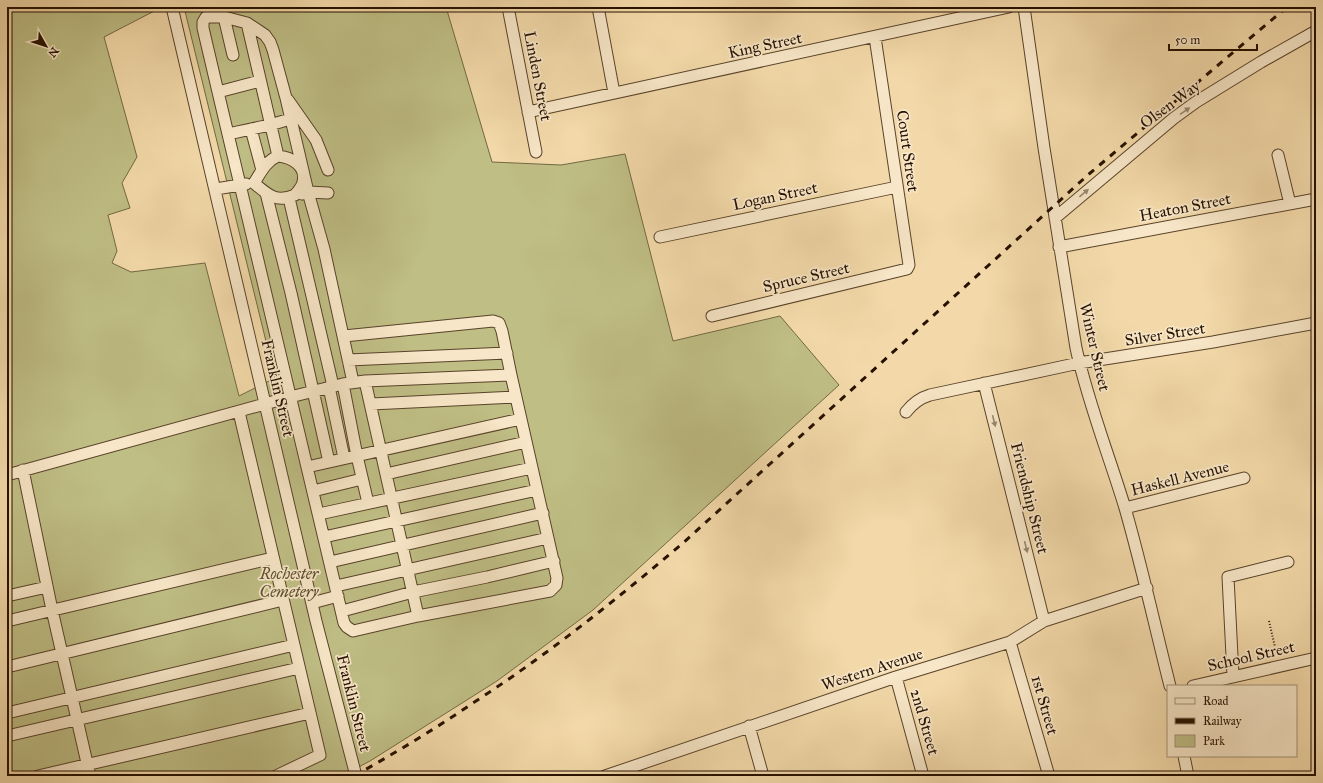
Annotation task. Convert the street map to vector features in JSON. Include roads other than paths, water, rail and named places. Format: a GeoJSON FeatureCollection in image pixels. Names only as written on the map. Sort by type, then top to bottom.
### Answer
{"type":"FeatureCollection","features":[{"type":"Feature","properties":{"kind":"street","name":"Franklin Street"},"geometry":{"type":"LineString","coordinates":[[172,7],[216,188],[312,603],[356,776]]}},
{"type":"Feature","properties":{"kind":"street","name":"Linden Street"},"geometry":{"type":"LineString","coordinates":[[508,7],[536,152]]}},
{"type":"Feature","properties":{"kind":"street"},"geometry":{"type":"LineString","coordinates":[[598,7],[614,93]]}},
{"type":"Feature","properties":{"kind":"street","name":"King Street"},"geometry":{"type":"LineString","coordinates":[[528,112],[1009,7]]}},
{"type":"Feature","properties":{"kind":"street","name":"Winter Street"},"geometry":{"type":"LineString","coordinates":[[1024,7],[1054,218],[1079,363],[1125,508],[1147,588],[1170,685]]}},
{"type":"Feature","properties":{"kind":"street"},"geometry":{"type":"LineString","coordinates":[[344,336],[493,321],[501,326],[554,561],[557,578],[556,585],[550,590],[418,616],[353,631],[344,623],[218,92],[203,22],[206,17],[224,17],[247,23],[258,30],[270,42],[286,98],[295,117],[308,192],[324,250],[344,336],[348,360],[339,385],[344,458]]}},
{"type":"Feature","properties":{"kind":"street"},"geometry":{"type":"LineString","coordinates":[[224,17],[232,54]]}},
{"type":"Feature","properties":{"kind":"street"},"geometry":{"type":"LineString","coordinates":[[247,23],[278,156]]}},
{"type":"Feature","properties":{"kind":"street","name":"Olsen Way"},"geometry":{"type":"LineString","coordinates":[[1054,218],[1174,118],[1196,102],[1261,62],[1316,31]]}},
{"type":"Feature","properties":{"kind":"street","name":"Court Street"},"geometry":{"type":"LineString","coordinates":[[875,37],[896,188],[909,265],[907,269]]}},
{"type":"Feature","properties":{"kind":"street"},"geometry":{"type":"LineString","coordinates":[[218,92],[260,81]]}},
{"type":"Feature","properties":{"kind":"street"},"geometry":{"type":"LineString","coordinates":[[228,134],[270,125],[295,117]]}},
{"type":"Feature","properties":{"kind":"street"},"geometry":{"type":"LineString","coordinates":[[295,117],[316,140],[328,170]]}},
{"type":"Feature","properties":{"kind":"street"},"geometry":{"type":"LineString","coordinates":[[251,129],[262,170]]}},
{"type":"Feature","properties":{"kind":"street"},"geometry":{"type":"LineString","coordinates":[[1278,155],[1290,204]]}},
{"type":"Feature","properties":{"kind":"street"},"geometry":{"type":"LineString","coordinates":[[254,183],[271,159],[278,156],[286,157],[298,164],[304,173],[303,182],[292,197]]}},
{"type":"Feature","properties":{"kind":"street"},"geometry":{"type":"LineString","coordinates":[[216,188],[254,183],[274,198],[283,199],[308,192],[328,192]]}},
{"type":"Feature","properties":{"kind":"street","name":"Logan Street"},"geometry":{"type":"LineString","coordinates":[[660,237],[896,188]]}},
{"type":"Feature","properties":{"kind":"street"},"geometry":{"type":"LineString","coordinates":[[266,193],[292,293],[329,462]]}},
{"type":"Feature","properties":{"kind":"street"},"geometry":{"type":"LineString","coordinates":[[292,197],[368,503]]}},
{"type":"Feature","properties":{"kind":"street","name":"Heaton Street"},"geometry":{"type":"LineString","coordinates":[[1059,247],[1316,199]]}},
{"type":"Feature","properties":{"kind":"street","name":"Spruce Street"},"geometry":{"type":"LineString","coordinates":[[712,316],[907,269]]}},
{"type":"Feature","properties":{"kind":"street","name":"Silver Street"},"geometry":{"type":"LineString","coordinates":[[906,412],[913,403],[922,398],[984,383],[1079,363],[1213,342],[1316,323]]}},
{"type":"Feature","properties":{"kind":"street"},"geometry":{"type":"LineString","coordinates":[[348,360],[507,353]]}},
{"type":"Feature","properties":{"kind":"street"},"geometry":{"type":"LineString","coordinates":[[7,475],[290,397],[339,385],[365,381],[511,375]]}},
{"type":"Feature","properties":{"kind":"street"},"geometry":{"type":"LineString","coordinates":[[365,381],[418,616]]}},
{"type":"Feature","properties":{"kind":"street","name":"Friendship Street"},"geometry":{"type":"LineString","coordinates":[[984,383],[1044,621]]}},
{"type":"Feature","properties":{"kind":"street"},"geometry":{"type":"LineString","coordinates":[[370,404],[516,397]]}},
{"type":"Feature","properties":{"kind":"street"},"geometry":{"type":"LineString","coordinates":[[239,412],[320,755],[276,776]]}},
{"type":"Feature","properties":{"kind":"street"},"geometry":{"type":"LineString","coordinates":[[307,467],[521,419]]}},
{"type":"Feature","properties":{"kind":"street"},"geometry":{"type":"LineString","coordinates":[[386,474],[526,442]]}},
{"type":"Feature","properties":{"kind":"street"},"geometry":{"type":"LineString","coordinates":[[318,514],[532,468]]}},
{"type":"Feature","properties":{"kind":"street"},"geometry":{"type":"LineString","coordinates":[[23,470],[61,654],[90,776]]}},
{"type":"Feature","properties":{"kind":"street","name":"Haskell Avenue"},"geometry":{"type":"LineString","coordinates":[[1125,508],[1244,478]]}},
{"type":"Feature","properties":{"kind":"street"},"geometry":{"type":"LineString","coordinates":[[313,491],[362,479]]}},
{"type":"Feature","properties":{"kind":"street"},"geometry":{"type":"LineString","coordinates":[[324,536],[537,490]]}},
{"type":"Feature","properties":{"kind":"street"},"geometry":{"type":"LineString","coordinates":[[330,562],[543,513]]}},
{"type":"Feature","properties":{"kind":"street"},"geometry":{"type":"LineString","coordinates":[[312,603],[337,591],[408,570],[548,538]]}},
{"type":"Feature","properties":{"kind":"street"},"geometry":{"type":"LineString","coordinates":[[7,621],[273,558]]}},
{"type":"Feature","properties":{"kind":"street"},"geometry":{"type":"LineString","coordinates":[[342,611],[413,592],[487,577],[554,561]]}},
{"type":"Feature","properties":{"kind":"street"},"geometry":{"type":"LineString","coordinates":[[1233,676],[1228,577],[1288,562]]}},
{"type":"Feature","properties":{"kind":"street"},"geometry":{"type":"LineString","coordinates":[[7,596],[47,587]]}},
{"type":"Feature","properties":{"kind":"street","name":"Western Avenue"},"geometry":{"type":"LineString","coordinates":[[605,776],[620,774],[749,726],[896,677],[1010,642],[1044,621],[1147,588]]}},
{"type":"Feature","properties":{"kind":"street"},"geometry":{"type":"LineString","coordinates":[[7,667],[283,600]]}},
{"type":"Feature","properties":{"kind":"street","name":"1st Street"},"geometry":{"type":"LineString","coordinates":[[1010,642],[1049,776]]}},
{"type":"Feature","properties":{"kind":"street"},"geometry":{"type":"LineString","coordinates":[[7,713],[294,645]]}},
{"type":"Feature","properties":{"kind":"street","name":"School Street"},"geometry":{"type":"LineString","coordinates":[[1197,685],[1316,658]]}},
{"type":"Feature","properties":{"kind":"street"},"geometry":{"type":"LineString","coordinates":[[7,736],[299,668]]}},
{"type":"Feature","properties":{"kind":"street","name":"2nd Street"},"geometry":{"type":"LineString","coordinates":[[896,677],[923,776]]}},
{"type":"Feature","properties":{"kind":"street"},"geometry":{"type":"LineString","coordinates":[[38,776],[310,713]]}},
{"type":"Feature","properties":{"kind":"street"},"geometry":{"type":"LineString","coordinates":[[749,726],[762,776]]}},
{"type":"Feature","properties":{"kind":"street"},"geometry":{"type":"LineString","coordinates":[[1184,757],[1188,776]]}},
{"type":"Feature","properties":{"kind":"railway"},"geometry":{"type":"LineString","coordinates":[[354,776],[400,750],[459,713],[528,666],[581,626],[683,543],[1089,174],[1287,7]]}},
{"type":"Feature","properties":{"kind":"park label","name":"Rochester Cemetery"},"geometry":{"type":"Point","coordinates":[289,582]}}]}
